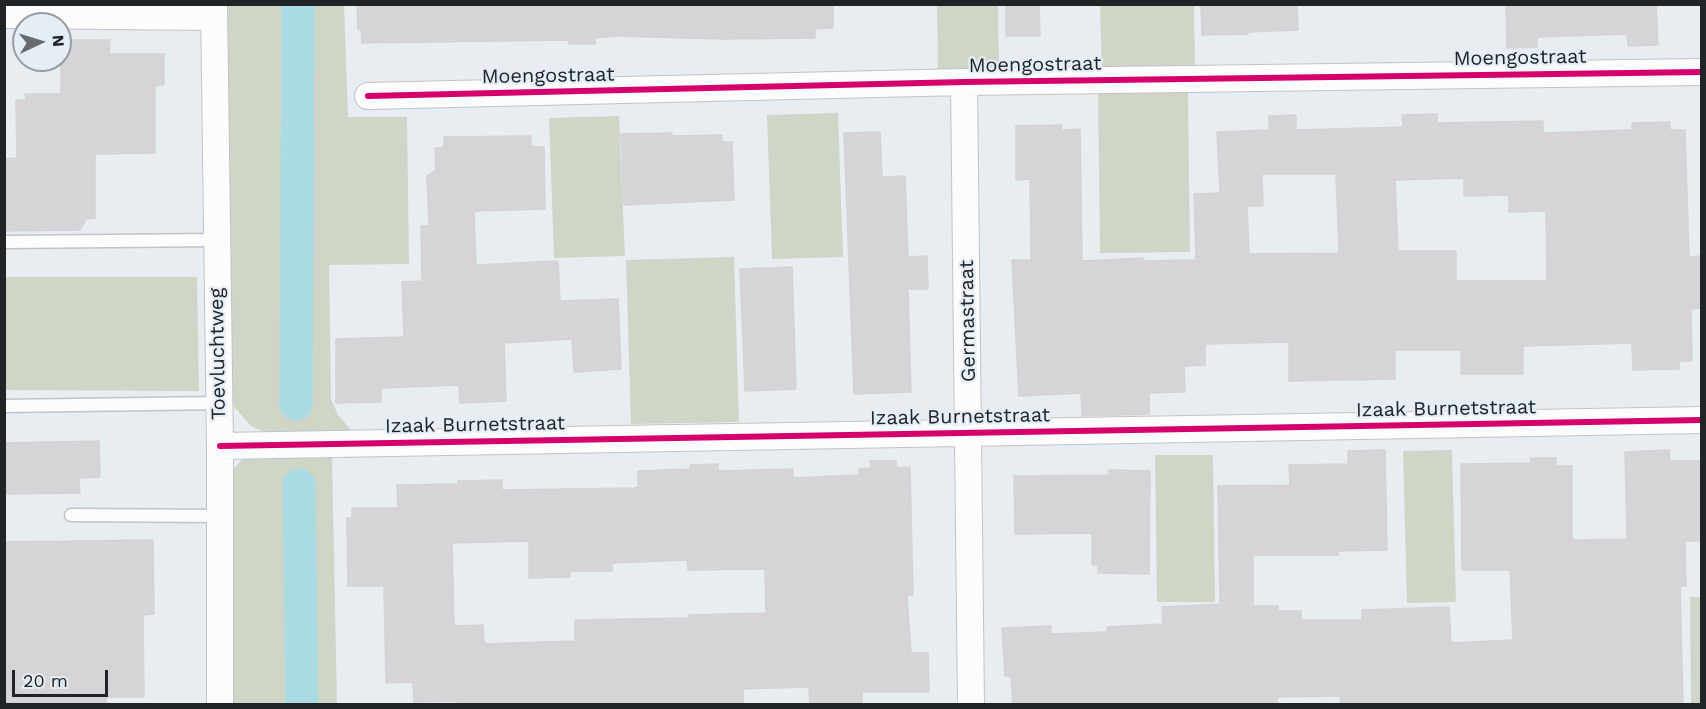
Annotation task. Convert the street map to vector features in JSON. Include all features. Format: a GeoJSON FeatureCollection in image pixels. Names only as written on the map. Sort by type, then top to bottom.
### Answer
{"type":"FeatureCollection","features":[{"type":"Feature","properties":{"kind":"street"},"geometry":{"type":"LineString","coordinates":[[4,15],[214,11]]}},
{"type":"Feature","properties":{"kind":"street","name":"Toevluchtweg"},"geometry":{"type":"LineString","coordinates":[[214,11],[220,446],[220,705]]}},
{"type":"Feature","properties":{"kind":"street","name":"Moengostraat"},"geometry":{"type":"LineString","coordinates":[[368,96],[964,82],[1701,72]]}},
{"type":"Feature","properties":{"kind":"street","name":"Germastraat"},"geometry":{"type":"LineString","coordinates":[[964,82],[970,434],[971,705]]}},
{"type":"Feature","properties":{"kind":"street","name":"Izaak Burnetstraat"},"geometry":{"type":"LineString","coordinates":[[220,446],[1701,420]]}},
{"type":"Feature","properties":{"kind":"lane"},"geometry":{"type":"LineString","coordinates":[[4,242],[217,240]]}},
{"type":"Feature","properties":{"kind":"lane"},"geometry":{"type":"LineString","coordinates":[[4,405],[219,403]]}},
{"type":"Feature","properties":{"kind":"lane"},"geometry":{"type":"LineString","coordinates":[[71,515],[220,516]]}},
{"type":"Feature","properties":{"kind":"shaded area"},"geometry":{"type":"Polygon","coordinates":[[[226,5],[344,5],[348,117],[407,117],[409,264],[329,265],[331,399],[338,415],[352,431],[271,435],[251,426],[230,402],[226,5]]]}},
{"type":"Feature","properties":{"kind":"shaded area"},"geometry":{"type":"Polygon","coordinates":[[[937,5],[998,5],[999,68],[938,69],[937,5]]]}},
{"type":"Feature","properties":{"kind":"shaded area"},"geometry":{"type":"Polygon","coordinates":[[[1100,5],[1194,5],[1195,72],[1102,72],[1100,5]]]}},
{"type":"Feature","properties":{"kind":"shaded area"},"geometry":{"type":"Polygon","coordinates":[[[1188,92],[1190,252],[1100,253],[1098,94],[1188,92]]]}},
{"type":"Feature","properties":{"kind":"shaded area"},"geometry":{"type":"Polygon","coordinates":[[[838,113],[843,257],[772,259],[767,115],[838,113]]]}},
{"type":"Feature","properties":{"kind":"shaded area"},"geometry":{"type":"Polygon","coordinates":[[[619,116],[625,256],[554,258],[549,118],[619,116]]]}},
{"type":"Feature","properties":{"kind":"shaded area"},"geometry":{"type":"Polygon","coordinates":[[[734,257],[739,422],[631,424],[626,260],[734,257]]]}},
{"type":"Feature","properties":{"kind":"shaded area"},"geometry":{"type":"Polygon","coordinates":[[[5,277],[197,277],[199,391],[5,390],[5,277]]]}},
{"type":"Feature","properties":{"kind":"shaded area"},"geometry":{"type":"Polygon","coordinates":[[[1452,450],[1456,602],[1407,603],[1403,451],[1452,450]]]}},
{"type":"Feature","properties":{"kind":"shaded area"},"geometry":{"type":"Polygon","coordinates":[[[332,455],[337,704],[230,704],[228,475],[242,460],[251,457],[332,455]]]}},
{"type":"Feature","properties":{"kind":"shaded area"},"geometry":{"type":"Polygon","coordinates":[[[1155,455],[1213,455],[1215,602],[1157,602],[1155,455]]]}},
{"type":"Feature","properties":{"kind":"shaded area"},"geometry":{"type":"Polygon","coordinates":[[[1690,597],[1701,597],[1701,704],[1691,704],[1690,597]]]}},
{"type":"Feature","properties":{"kind":"building"},"geometry":{"type":"Polygon","coordinates":[[[357,4],[833,4],[833,28],[815,29],[815,38],[724,39],[615,36],[595,38],[595,44],[569,44],[569,40],[362,43],[361,30],[358,29],[357,4]]]}},
{"type":"Feature","properties":{"kind":"building"},"geometry":{"type":"Polygon","coordinates":[[[1006,4],[1039,4],[1040,36],[1006,36],[1006,4]]]}},
{"type":"Feature","properties":{"kind":"building"},"geometry":{"type":"Polygon","coordinates":[[[1201,4],[1297,4],[1298,30],[1202,35],[1201,4]]]}},
{"type":"Feature","properties":{"kind":"building"},"geometry":{"type":"Polygon","coordinates":[[[1506,4],[1656,4],[1658,45],[1628,46],[1627,34],[1537,37],[1537,47],[1507,48],[1506,4]]]}},
{"type":"Feature","properties":{"kind":"building"},"geometry":{"type":"Polygon","coordinates":[[[72,40],[110,40],[109,54],[164,54],[164,85],[155,85],[155,153],[95,154],[95,218],[86,219],[80,230],[4,231],[4,159],[17,158],[16,100],[26,100],[25,94],[61,94],[61,72],[72,72],[72,40]]]}},
{"type":"Feature","properties":{"kind":"building"},"geometry":{"type":"Polygon","coordinates":[[[1437,114],[1437,123],[1543,121],[1543,133],[1632,130],[1632,123],[1670,122],[1670,130],[1685,130],[1689,257],[1701,256],[1701,308],[1691,309],[1692,361],[1679,361],[1679,369],[1633,370],[1632,343],[1523,346],[1523,374],[1461,374],[1461,350],[1395,350],[1395,379],[1289,381],[1289,342],[1205,344],[1205,365],[1184,366],[1185,392],[1149,393],[1149,414],[1082,416],[1081,393],[1019,396],[1012,260],[1031,260],[1030,179],[1016,180],[1016,126],[1062,125],[1061,130],[1080,129],[1082,261],[1143,258],[1143,261],[1196,260],[1194,194],[1220,193],[1217,132],[1269,130],[1269,116],[1296,115],[1296,130],[1403,127],[1402,115],[1437,114]],[[1262,174],[1263,206],[1247,206],[1249,254],[1339,253],[1336,174],[1262,174]],[[1464,178],[1395,180],[1398,251],[1456,251],[1456,281],[1547,281],[1546,211],[1509,212],[1509,195],[1464,196],[1464,178]]]}},
{"type":"Feature","properties":{"kind":"building"},"geometry":{"type":"Polygon","coordinates":[[[880,132],[882,177],[905,176],[908,257],[927,256],[928,289],[908,289],[911,392],[854,394],[844,133],[880,132]]]}},
{"type":"Feature","properties":{"kind":"building"},"geometry":{"type":"Polygon","coordinates":[[[672,133],[672,136],[722,135],[722,142],[732,142],[734,200],[624,205],[621,134],[672,133]]]}},
{"type":"Feature","properties":{"kind":"building"},"geometry":{"type":"Polygon","coordinates":[[[531,136],[531,147],[544,147],[545,209],[474,211],[476,265],[558,261],[560,301],[618,299],[621,369],[574,372],[572,339],[504,343],[506,401],[460,403],[459,385],[381,388],[381,402],[336,403],[336,339],[404,337],[402,282],[422,281],[421,226],[429,226],[427,176],[436,171],[435,148],[444,148],[444,137],[531,136]]]}},
{"type":"Feature","properties":{"kind":"building"},"geometry":{"type":"Polygon","coordinates":[[[792,267],[796,389],[745,391],[740,269],[792,267]]]}},
{"type":"Feature","properties":{"kind":"building"},"geometry":{"type":"Polygon","coordinates":[[[99,441],[100,477],[79,478],[80,493],[4,494],[4,443],[99,441]]]}},
{"type":"Feature","properties":{"kind":"building"},"geometry":{"type":"Polygon","coordinates":[[[1385,450],[1387,550],[1338,551],[1338,555],[1253,555],[1253,606],[1278,606],[1278,611],[1301,611],[1301,620],[1362,620],[1362,610],[1449,607],[1451,643],[1513,640],[1510,570],[1462,570],[1461,464],[1531,463],[1531,458],[1556,458],[1556,466],[1572,466],[1572,540],[1627,539],[1625,452],[1669,450],[1670,461],[1701,461],[1701,541],[1685,541],[1686,586],[1680,586],[1683,705],[1341,705],[1340,696],[1277,697],[1277,705],[1013,705],[1011,676],[1005,676],[1002,628],[1051,626],[1051,634],[1107,632],[1107,627],[1163,624],[1162,607],[1220,604],[1218,486],[1290,485],[1289,465],[1348,464],[1348,451],[1385,450]]]}},
{"type":"Feature","properties":{"kind":"building"},"geometry":{"type":"Polygon","coordinates":[[[870,461],[896,461],[896,468],[910,467],[913,595],[907,595],[911,653],[928,653],[929,692],[862,692],[862,705],[810,705],[809,687],[743,689],[743,705],[458,705],[458,701],[414,702],[413,682],[386,683],[384,586],[348,586],[347,518],[352,518],[352,508],[398,508],[397,485],[458,484],[458,481],[502,480],[502,490],[635,488],[638,487],[638,471],[690,469],[690,465],[718,464],[718,471],[793,469],[793,478],[859,475],[859,469],[871,468],[870,461]],[[529,541],[452,543],[454,626],[483,625],[484,644],[575,641],[575,620],[689,618],[689,615],[766,613],[765,569],[688,570],[687,560],[612,563],[612,571],[570,571],[570,577],[529,578],[529,541]]]}},
{"type":"Feature","properties":{"kind":"building"},"geometry":{"type":"Polygon","coordinates":[[[1109,470],[1150,471],[1149,574],[1098,573],[1098,565],[1092,565],[1092,533],[1015,534],[1014,476],[1109,475],[1109,470]]]}},
{"type":"Feature","properties":{"kind":"building"},"geometry":{"type":"Polygon","coordinates":[[[153,540],[154,614],[143,615],[144,697],[106,697],[106,705],[4,705],[4,542],[153,540]]]}},
{"type":"Feature","properties":{"kind":"waterway"},"geometry":{"type":"LineString","coordinates":[[296,404],[298,4]]}},
{"type":"Feature","properties":{"kind":"waterway"},"geometry":{"type":"LineString","coordinates":[[299,485],[302,704]]}},
{"type":"Feature","properties":{"kind":"cycle path"},"geometry":{"type":"LineString","coordinates":[[368,96],[964,82],[1702,72]]}},
{"type":"Feature","properties":{"kind":"cycle path"},"geometry":{"type":"LineString","coordinates":[[220,446],[1702,420]]}}]}
